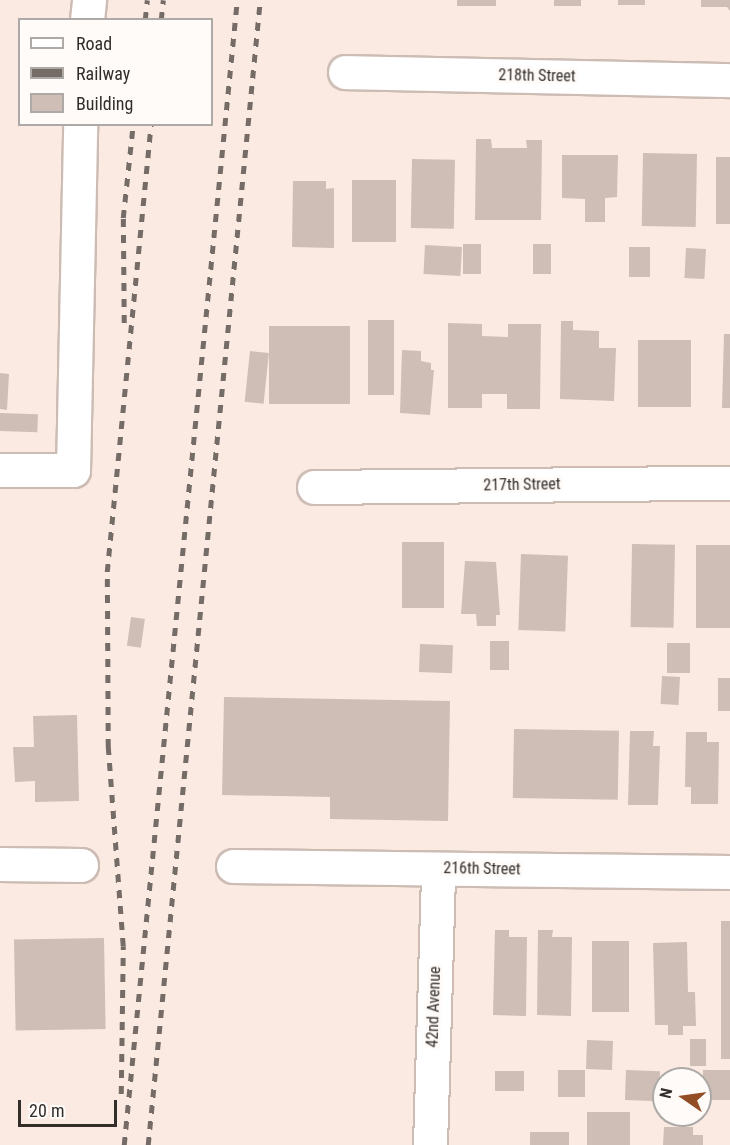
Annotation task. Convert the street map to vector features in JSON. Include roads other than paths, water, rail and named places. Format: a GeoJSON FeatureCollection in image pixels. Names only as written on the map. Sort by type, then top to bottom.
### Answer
{"type":"FeatureCollection","features":[{"type":"Feature","properties":{"kind":"street"},"geometry":{"type":"LineString","coordinates":[[87,18],[89,0]]}},
{"type":"Feature","properties":{"kind":"street","name":"218th Street"},"geometry":{"type":"LineString","coordinates":[[345,72],[730,80]]}},
{"type":"Feature","properties":{"kind":"street"},"geometry":{"type":"LineString","coordinates":[[0,470],[73,470],[80,126]]}},
{"type":"Feature","properties":{"kind":"street","name":"217th Street"},"geometry":{"type":"LineString","coordinates":[[314,487],[730,483]]}},
{"type":"Feature","properties":{"kind":"street"},"geometry":{"type":"LineString","coordinates":[[0,864],[81,865]]}},
{"type":"Feature","properties":{"kind":"street","name":"216th Street"},"geometry":{"type":"LineString","coordinates":[[233,866],[730,872]]}},
{"type":"Feature","properties":{"kind":"street","name":"42nd Avenue"},"geometry":{"type":"LineString","coordinates":[[430,1145],[438,868]]}},
{"type":"Feature","properties":{"kind":"railway"},"geometry":{"type":"LineString","coordinates":[[145,18],[147,0]]}},
{"type":"Feature","properties":{"kind":"railway"},"geometry":{"type":"LineString","coordinates":[[161,18],[163,0]]}},
{"type":"Feature","properties":{"kind":"railway"},"geometry":{"type":"LineString","coordinates":[[124,1145],[237,0]]}},
{"type":"Feature","properties":{"kind":"railway"},"geometry":{"type":"LineString","coordinates":[[148,1145],[260,0]]}},
{"type":"Feature","properties":{"kind":"railway"},"geometry":{"type":"LineString","coordinates":[[124,323],[123,218],[133,126]]}},
{"type":"Feature","properties":{"kind":"railway"},"geometry":{"type":"LineString","coordinates":[[121,1094],[123,946],[108,747],[107,572],[151,126]]}}]}
